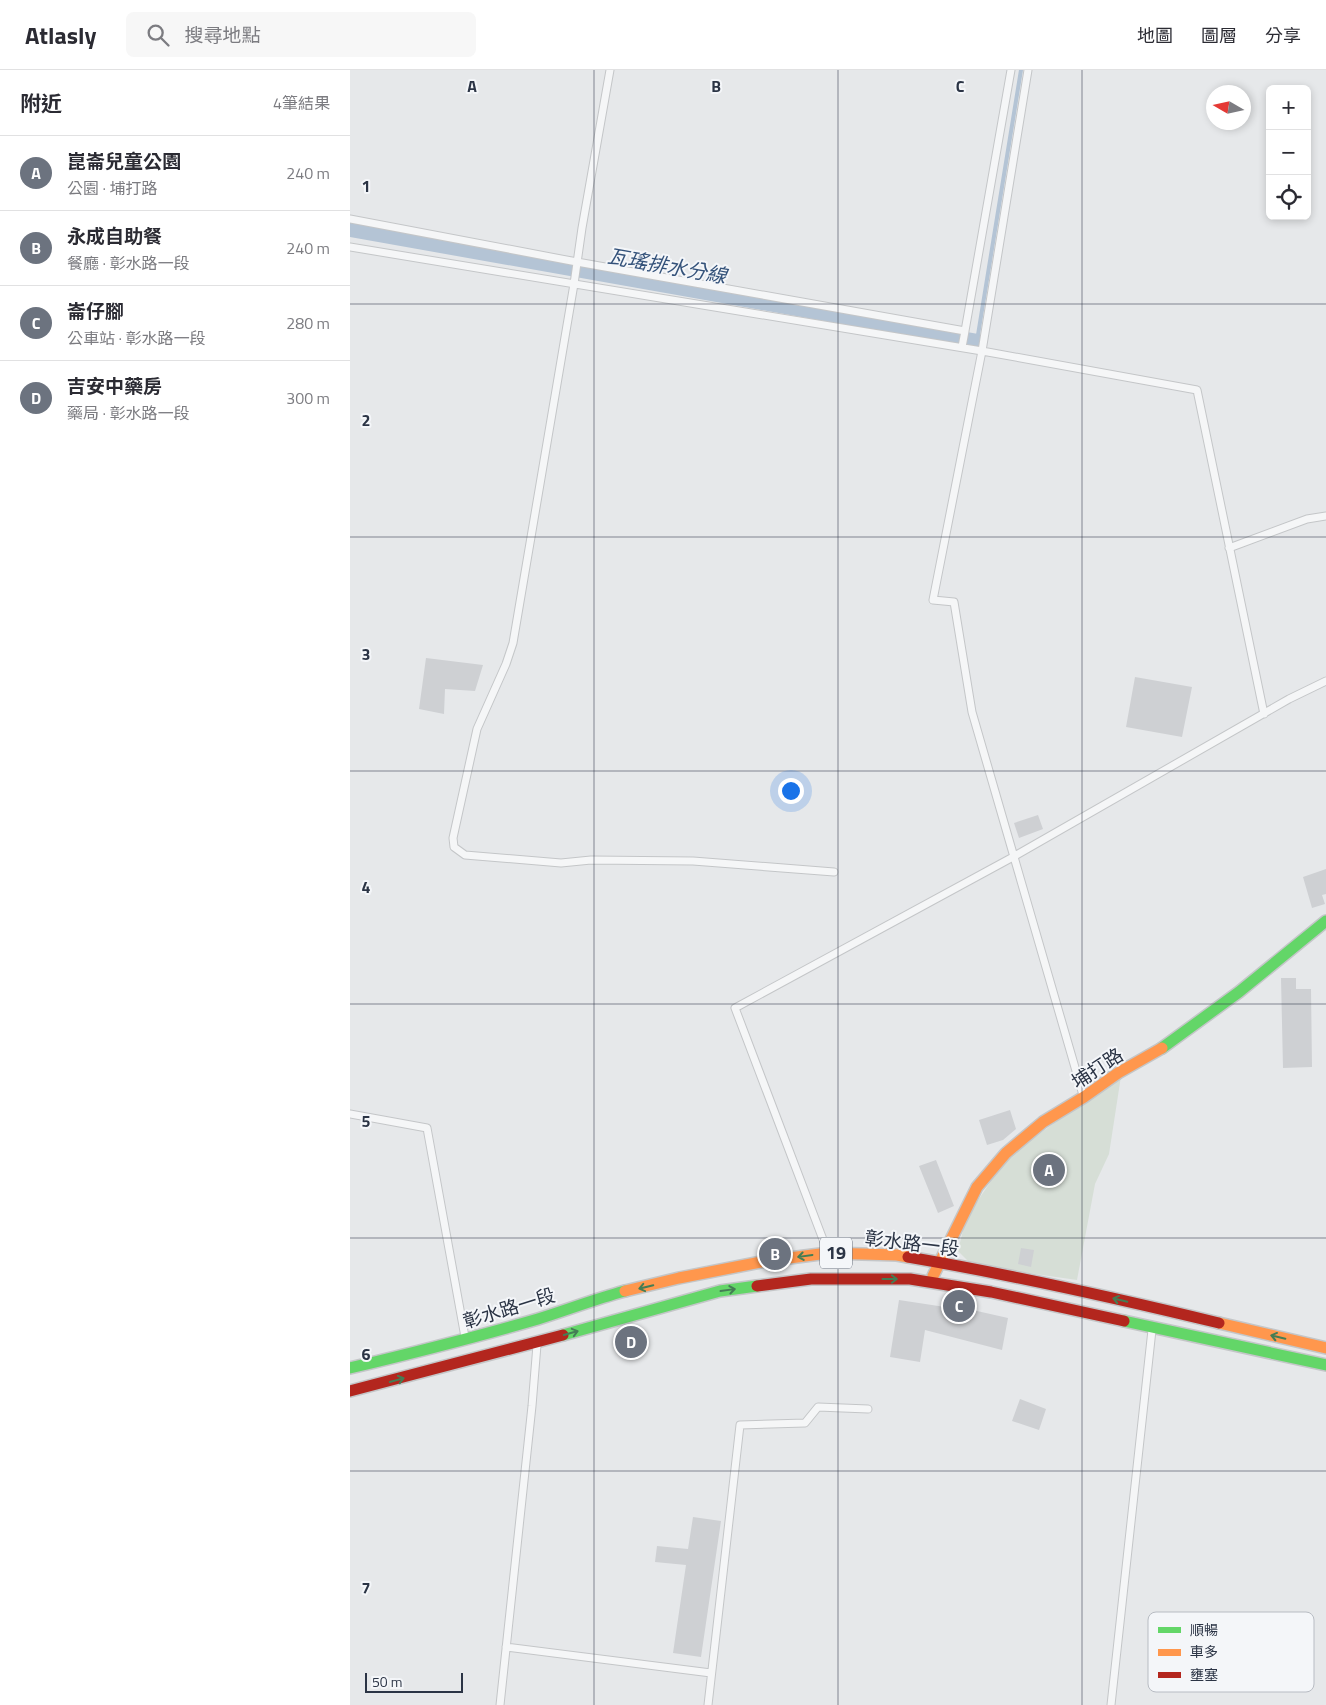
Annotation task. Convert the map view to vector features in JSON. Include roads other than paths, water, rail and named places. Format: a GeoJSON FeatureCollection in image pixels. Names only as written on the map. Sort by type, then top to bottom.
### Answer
{"type":"FeatureCollection","features":[{"type":"Feature","properties":{"kind":"main road","name":"埔打路"},"geometry":{"type":"LineString","coordinates":[[930,1282],[977,1187],[1006,1153],[1043,1122],[1118,1073],[1153,1054],[1239,992],[1326,921]]}},
{"type":"Feature","properties":{"kind":"main road","name":"彰水路一段"},"geometry":{"type":"LineString","coordinates":[[350,1368],[540,1322],[598,1298],[679,1278],[828,1253],[897,1255],[939,1262],[1083,1291],[1326,1348]]}},
{"type":"Feature","properties":{"kind":"main road"},"geometry":{"type":"LineString","coordinates":[[748,1265],[751,1287]]}},
{"type":"Feature","properties":{"kind":"main road","name":"彰水路一段"},"geometry":{"type":"LineString","coordinates":[[350,1391],[537,1338],[720,1291],[811,1279],[910,1279],[991,1292],[1326,1366]]}},
{"type":"Feature","properties":{"kind":"lane"},"geometry":{"type":"LineString","coordinates":[[610,70],[513,643],[506,664],[477,729],[453,838],[454,847],[465,855],[561,863],[591,860],[693,861],[834,872]]}},
{"type":"Feature","properties":{"kind":"lane"},"geometry":{"type":"LineString","coordinates":[[962,347],[1011,70]]}},
{"type":"Feature","properties":{"kind":"lane"},"geometry":{"type":"LineString","coordinates":[[1028,70],[982,351],[934,600],[954,602],[972,712],[1084,1097]]}},
{"type":"Feature","properties":{"kind":"lane"},"geometry":{"type":"LineString","coordinates":[[350,219],[577,262],[965,331]]}},
{"type":"Feature","properties":{"kind":"lane"},"geometry":{"type":"LineString","coordinates":[[350,247],[962,347],[1197,390],[1264,714]]}},
{"type":"Feature","properties":{"kind":"lane"},"geometry":{"type":"LineString","coordinates":[[1229,548],[1307,519],[1326,516]]}},
{"type":"Feature","properties":{"kind":"lane"},"geometry":{"type":"LineString","coordinates":[[828,1253],[735,1008],[1013,857],[1264,714],[1326,681]]}},
{"type":"Feature","properties":{"kind":"lane"},"geometry":{"type":"LineString","coordinates":[[350,1114],[427,1128],[466,1340]]}},
{"type":"Feature","properties":{"kind":"lane"},"geometry":{"type":"LineString","coordinates":[[1111,1705],[1152,1328]]}},
{"type":"Feature","properties":{"kind":"lane"},"geometry":{"type":"LineString","coordinates":[[500,1705],[532,1406],[537,1338]]}},
{"type":"Feature","properties":{"kind":"lane"},"geometry":{"type":"LineString","coordinates":[[708,1705],[740,1425],[804,1424],[818,1407],[868,1409]]}},
{"type":"Feature","properties":{"kind":"lane"},"geometry":{"type":"LineString","coordinates":[[506,1647],[711,1673]]}},
{"type":"Feature","properties":{"kind":"waterway"},"geometry":{"type":"LineString","coordinates":[[977,341],[1021,70]]}},
{"type":"Feature","properties":{"kind":"waterway","name":"瓦瑤排水分線"},"geometry":{"type":"LineString","coordinates":[[350,230],[977,341]]}},
{"type":"Feature","properties":{"kind":"place","name":"崑崙兒童公園"},"geometry":{"type":"Point","coordinates":[1049,1170]}},
{"type":"Feature","properties":{"kind":"place","name":"永成自助餐"},"geometry":{"type":"Point","coordinates":[775,1254]}},
{"type":"Feature","properties":{"kind":"place","name":"崙仔腳"},"geometry":{"type":"Point","coordinates":[959,1306]}},
{"type":"Feature","properties":{"kind":"place","name":"吉安中藥房"},"geometry":{"type":"Point","coordinates":[631,1342]}}]}
